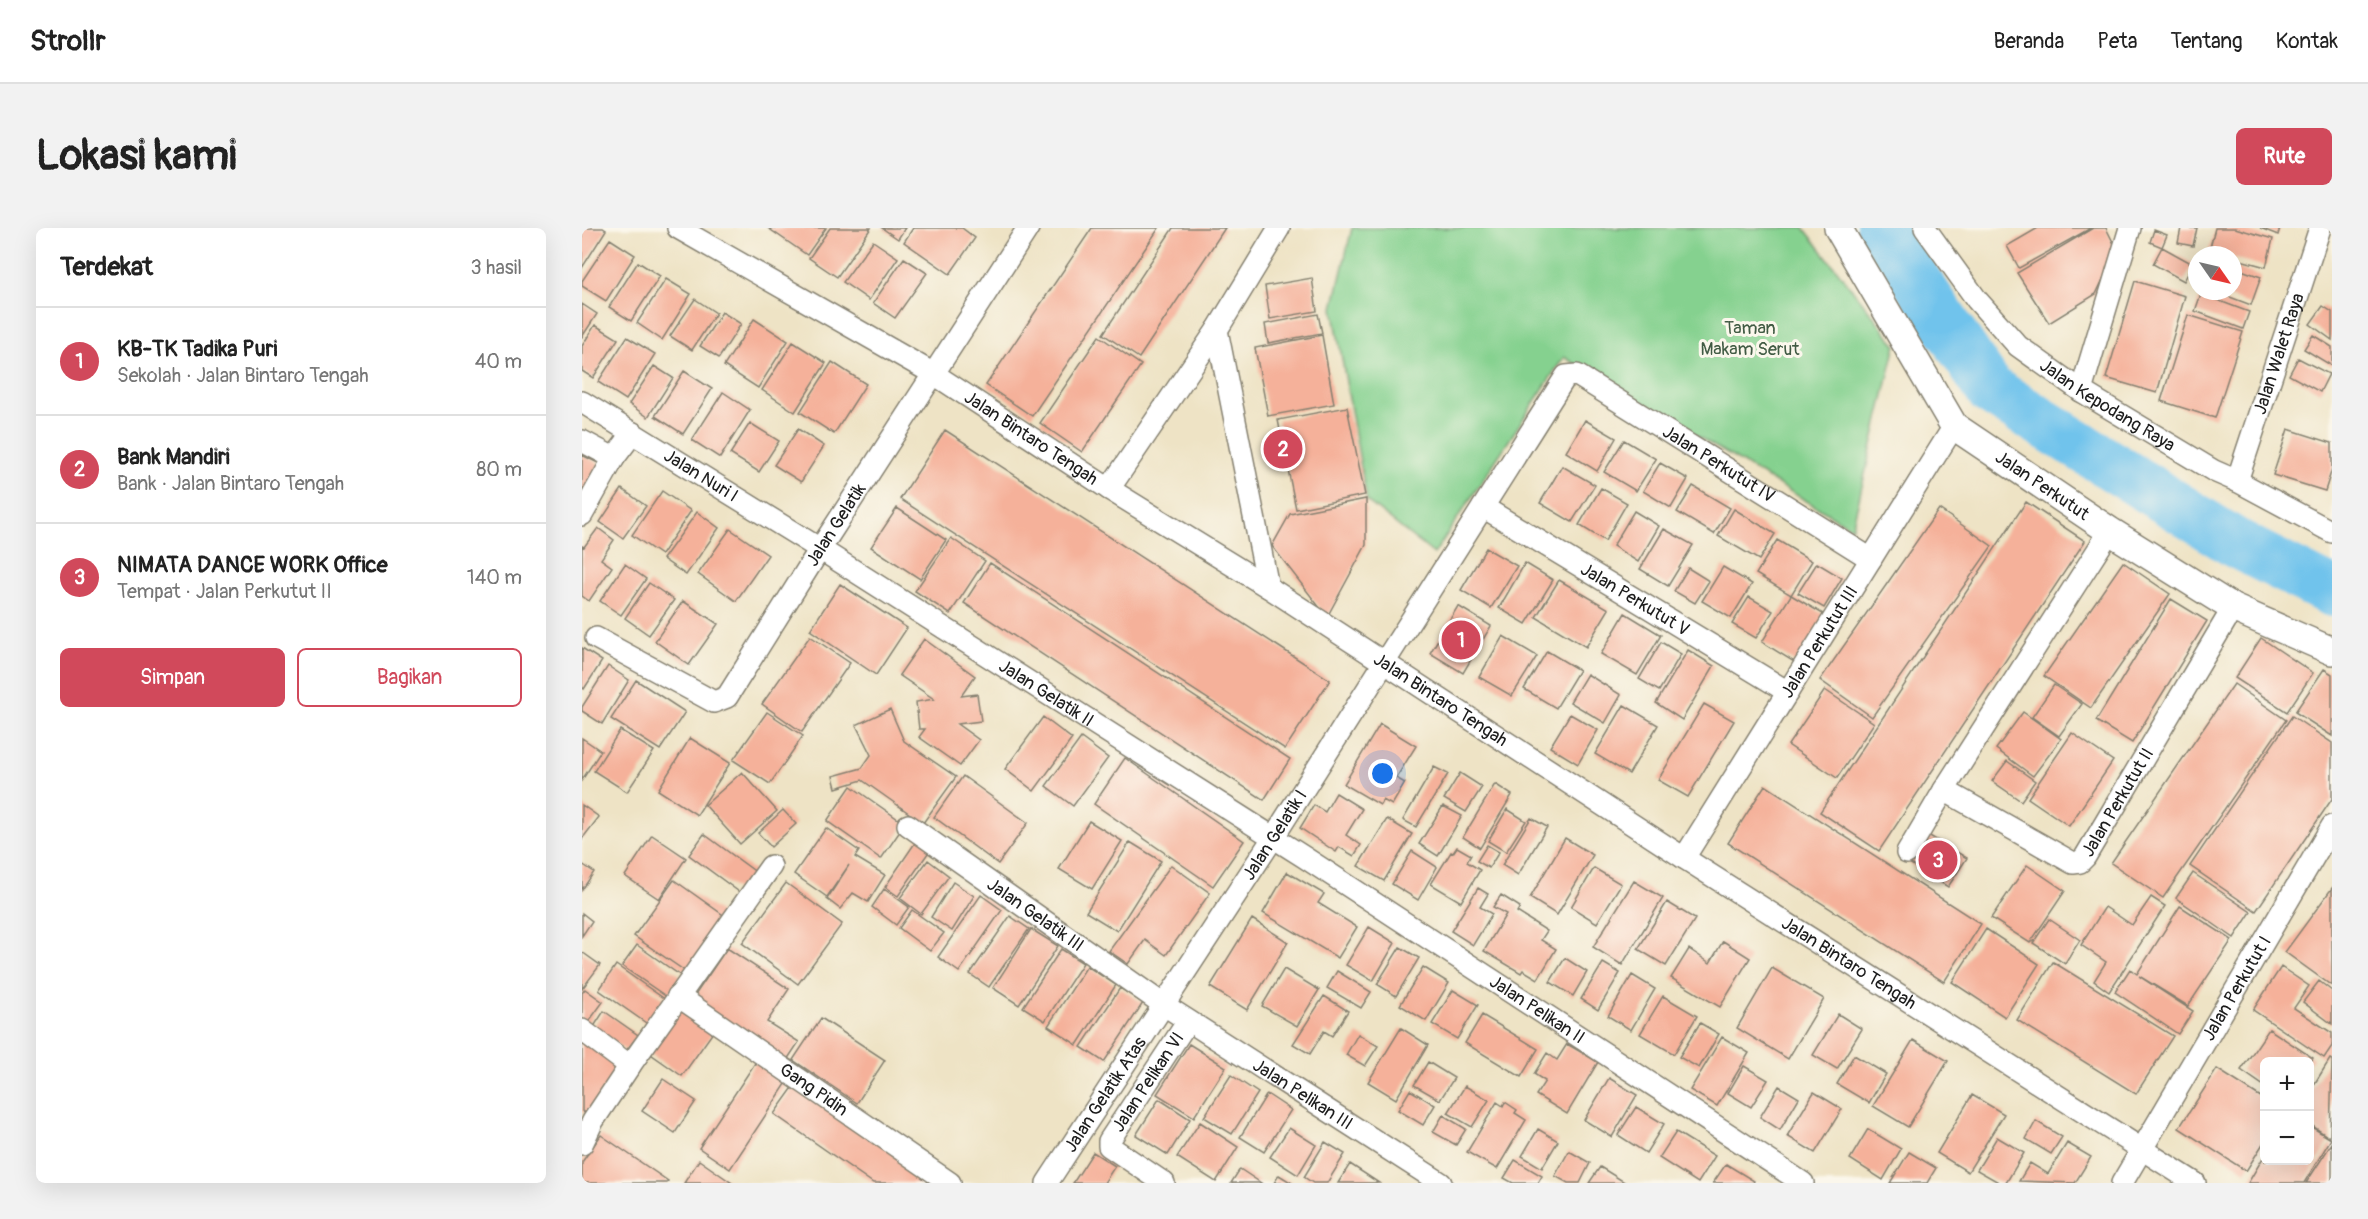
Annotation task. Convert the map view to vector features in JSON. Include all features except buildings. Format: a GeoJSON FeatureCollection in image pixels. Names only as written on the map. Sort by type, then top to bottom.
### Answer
{"type":"FeatureCollection","features":[{"type":"Feature","properties":{"kind":"street","name":"Jalan Bintaro Tengah"},"geometry":{"type":"LineString","coordinates":[[678,228],[934,374],[1109,489],[1268,587],[1684,858],[2195,1183]]}},
{"type":"Feature","properties":{"kind":"street","name":"Jalan Gelatik"},"geometry":{"type":"LineString","coordinates":[[596,638],[714,702],[727,697],[1028,228]]}},
{"type":"Feature","properties":{"kind":"street"},"geometry":{"type":"LineString","coordinates":[[1109,489],[1217,330],[1279,228]]}},
{"type":"Feature","properties":{"kind":"street","name":"Jalan Perkutut"},"geometry":{"type":"LineString","coordinates":[[1838,228],[1954,426],[2110,531],[2233,608],[2332,651]]}},
{"type":"Feature","properties":{"kind":"street","name":"Jalan Kepodang Raya"},"geometry":{"type":"LineString","coordinates":[[1925,228],[1977,300],[2018,346],[2081,392],[2214,471],[2332,532]]}},
{"type":"Feature","properties":{"kind":"street"},"geometry":{"type":"LineString","coordinates":[[2081,392],[2130,228]]}},
{"type":"Feature","properties":{"kind":"street","name":"Jalan Walet Raya"},"geometry":{"type":"LineString","coordinates":[[2237,481],[2321,230]]}},
{"type":"Feature","properties":{"kind":"street"},"geometry":{"type":"LineString","coordinates":[[1217,330],[1268,587]]}},
{"type":"Feature","properties":{"kind":"street","name":"Jalan Perkutut IV"},"geometry":{"type":"LineString","coordinates":[[1566,376],[1576,375],[1871,559]]}},
{"type":"Feature","properties":{"kind":"street","name":"Jalan Gelatik I"},"geometry":{"type":"LineString","coordinates":[[1164,1005],[1273,838],[1566,376]]}},
{"type":"Feature","properties":{"kind":"street","name":"Jalan Nuri I"},"geometry":{"type":"LineString","coordinates":[[582,402],[820,549]]}},
{"type":"Feature","properties":{"kind":"street","name":"Jalan Perkutut III"},"geometry":{"type":"LineString","coordinates":[[1684,858],[1954,426]]}},
{"type":"Feature","properties":{"kind":"street"},"geometry":{"type":"LineString","coordinates":[[582,515],[614,458],[633,433]]}},
{"type":"Feature","properties":{"kind":"street"},"geometry":{"type":"LineString","coordinates":[[582,441],[614,458]]}},
{"type":"Feature","properties":{"kind":"street","name":"Jalan Perkutut V"},"geometry":{"type":"LineString","coordinates":[[1483,507],[1788,692]]}},
{"type":"Feature","properties":{"kind":"street"},"geometry":{"type":"LineString","coordinates":[[1907,853],[1944,790],[2110,531]]}},
{"type":"Feature","properties":{"kind":"street","name":"Jalan Gelatik II"},"geometry":{"type":"LineString","coordinates":[[820,549],[1273,838]]}},
{"type":"Feature","properties":{"kind":"street","name":"Jalan Perkutut II"},"geometry":{"type":"LineString","coordinates":[[1944,790],[2073,863],[2080,862],[2085,858],[2233,608]]}},
{"type":"Feature","properties":{"kind":"street","name":"Jalan Gelatik III"},"geometry":{"type":"LineString","coordinates":[[908,825],[1164,1005]]}},
{"type":"Feature","properties":{"kind":"street","name":"Jalan Perkutut I"},"geometry":{"type":"LineString","coordinates":[[2122,1183],[2332,826]]}},
{"type":"Feature","properties":{"kind":"street","name":"Jalan Pelikan II"},"geometry":{"type":"LineString","coordinates":[[1273,838],[1803,1183]]}},
{"type":"Feature","properties":{"kind":"street"},"geometry":{"type":"LineString","coordinates":[[582,1144],[593,1121],[630,1066],[771,866]]}},
{"type":"Feature","properties":{"kind":"street","name":"Gang Pidin"},"geometry":{"type":"LineString","coordinates":[[678,996],[950,1183]]}},
{"type":"Feature","properties":{"kind":"street","name":"Jalan Pelikan III"},"geometry":{"type":"LineString","coordinates":[[1164,1005],[1441,1183]]}},
{"type":"Feature","properties":{"kind":"street","name":"Jalan Gelatik Atas"},"geometry":{"type":"LineString","coordinates":[[1047,1183],[1164,1005]]}},
{"type":"Feature","properties":{"kind":"street","name":"Jalan Pelikan VI"},"geometry":{"type":"LineString","coordinates":[[1164,1183],[1108,1144],[1188,1021]]}},
{"type":"Feature","properties":{"kind":"street"},"geometry":{"type":"LineString","coordinates":[[582,1030],[630,1066]]}},
{"type":"Feature","properties":{"kind":"green space","name":"Taman Makam Serut"},"geometry":{"type":"Polygon","coordinates":[[[1352,228],[1804,228],[1896,345],[1852,528],[1564,357],[1434,554],[1367,501],[1333,308],[1352,228]]]}},
{"type":"Feature","properties":{"kind":"waterway"},"geometry":{"type":"LineString","coordinates":[[1881,228],[1990,390],[2237,544],[2332,592]]}},
{"type":"Feature","properties":{"kind":"place","name":"Bank Mandiri"},"geometry":{"type":"Point","coordinates":[1283,449]}},
{"type":"Feature","properties":{"kind":"place","name":"KB-TK Tadika Puri"},"geometry":{"type":"Point","coordinates":[1461,640]}},
{"type":"Feature","properties":{"kind":"place","name":"NIMATA DANCE WORK Office"},"geometry":{"type":"Point","coordinates":[1938,860]}}]}
